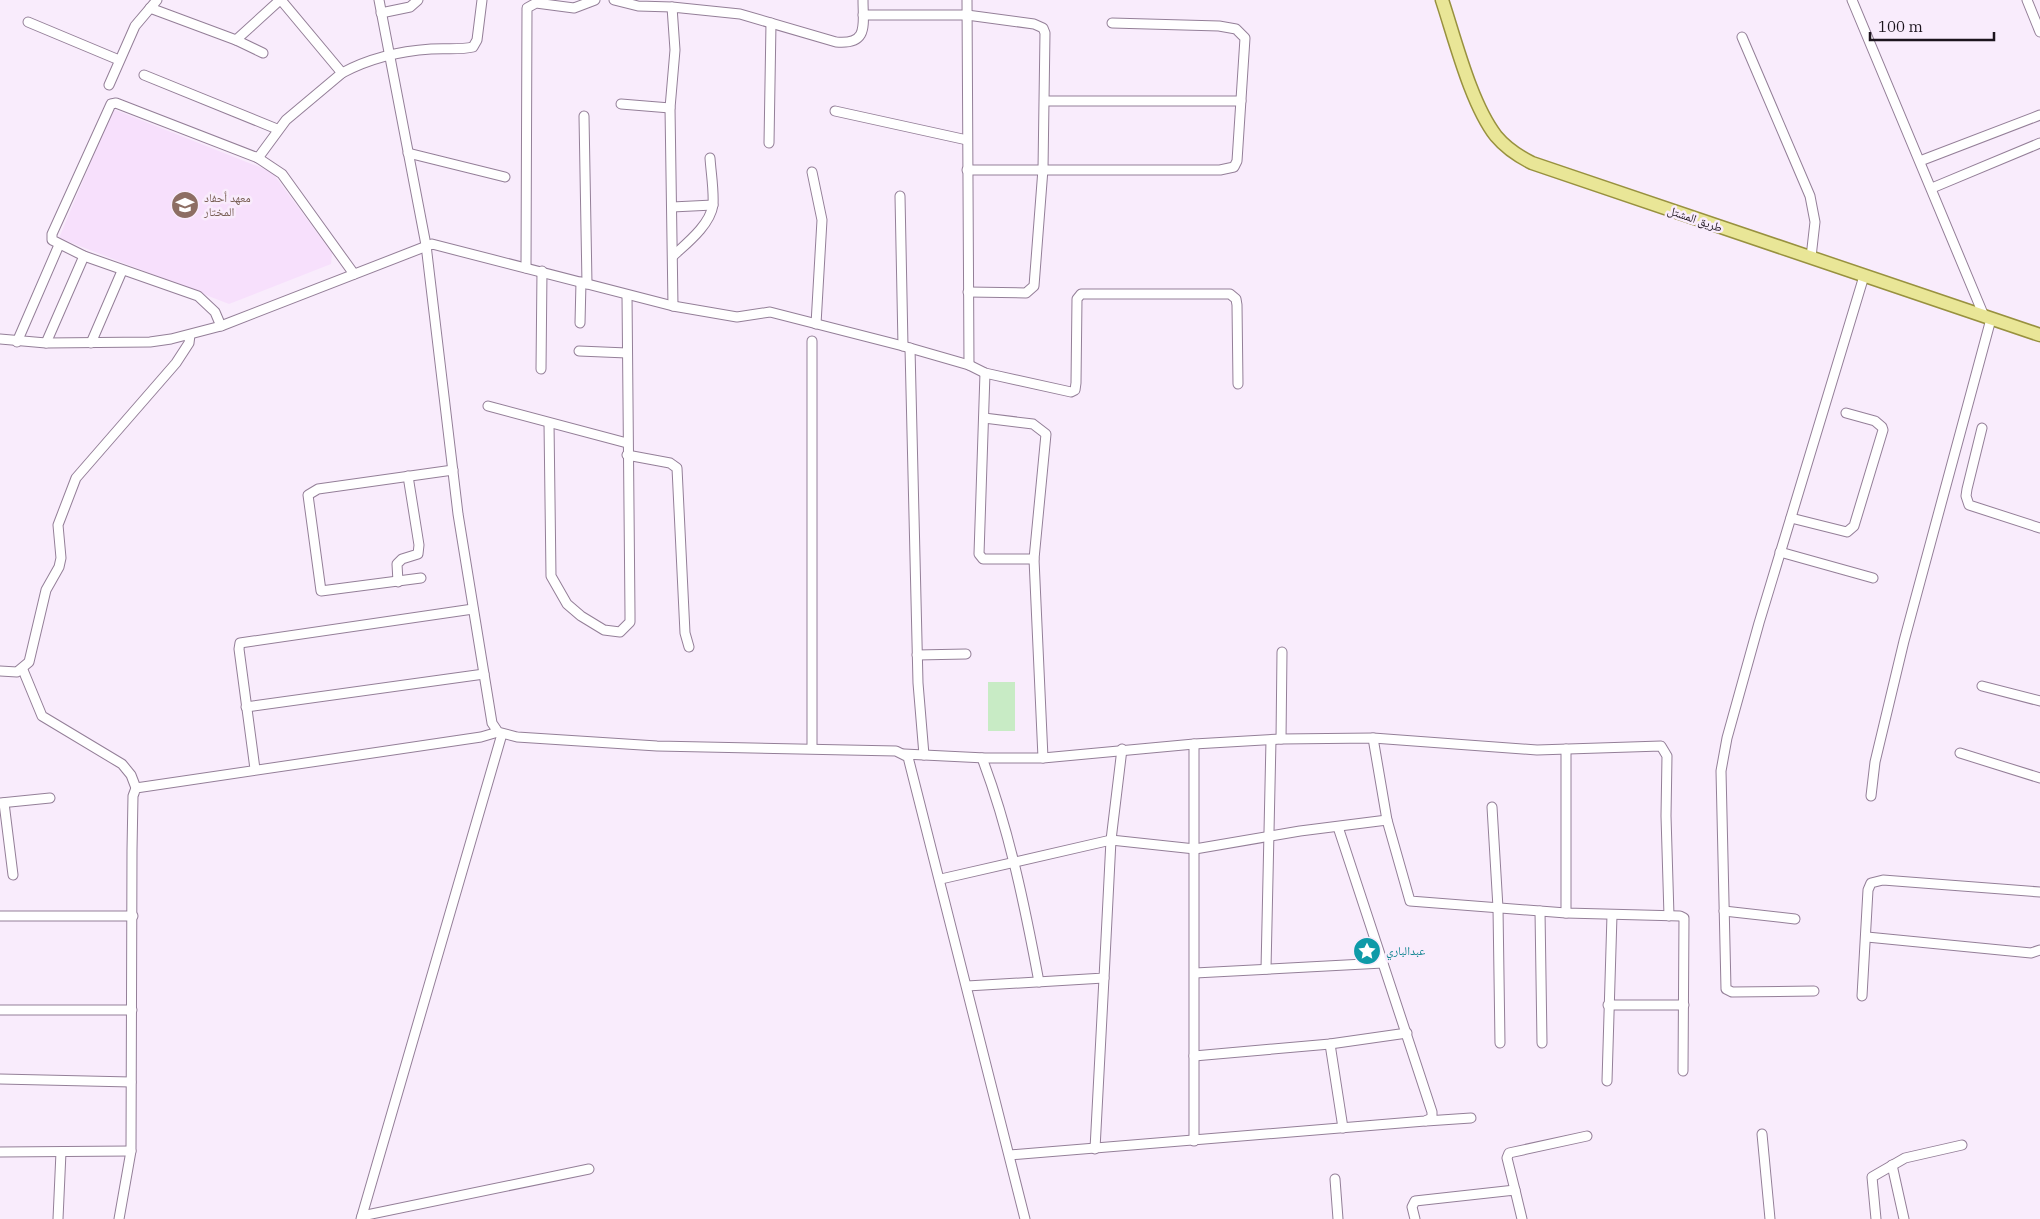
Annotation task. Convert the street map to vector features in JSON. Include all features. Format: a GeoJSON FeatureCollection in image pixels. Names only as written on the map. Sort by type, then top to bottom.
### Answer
{"type":"FeatureCollection","features":[{"type":"Feature","properties":{"kind":"main road","name":"طريق المشتل"},"geometry":{"type":"LineString","coordinates":[[1442,0],[1467,75],[1484,116],[1496,135],[1514,153],[1532,163],[2040,335]]}},
{"type":"Feature","properties":{"kind":"street"},"geometry":{"type":"LineString","coordinates":[[109,85],[136,26],[157,0]]}},
{"type":"Feature","properties":{"kind":"street"},"geometry":{"type":"LineString","coordinates":[[236,40],[280,0],[342,73]]}},
{"type":"Feature","properties":{"kind":"street"},"geometry":{"type":"LineString","coordinates":[[379,0],[426,245],[453,470],[490,716],[500,733],[361,1218],[589,1170]]}},
{"type":"Feature","properties":{"kind":"street"},"geometry":{"type":"LineString","coordinates":[[382,14],[410,7],[418,0]]}},
{"type":"Feature","properties":{"kind":"street"},"geometry":{"type":"LineString","coordinates":[[258,158],[277,129],[342,73],[364,63],[389,56],[428,49],[473,47],[477,40],[482,0]]}},
{"type":"Feature","properties":{"kind":"street"},"geometry":{"type":"LineString","coordinates":[[526,268],[527,8],[536,3],[574,8],[595,0]]}},
{"type":"Feature","properties":{"kind":"street"},"geometry":{"type":"LineString","coordinates":[[614,0],[638,6],[672,7],[740,14],[836,42],[849,43],[857,40],[862,34],[863,0]]}},
{"type":"Feature","properties":{"kind":"street"},"geometry":{"type":"LineString","coordinates":[[967,0],[968,365]]}},
{"type":"Feature","properties":{"kind":"street"},"geometry":{"type":"LineString","coordinates":[[1852,0],[1988,317],[1904,641],[1875,762],[1871,796]]}},
{"type":"Feature","properties":{"kind":"street"},"geometry":{"type":"LineString","coordinates":[[2027,0],[2040,32]]}},
{"type":"Feature","properties":{"kind":"street"},"geometry":{"type":"LineString","coordinates":[[672,7],[675,50],[670,108],[673,306]]}},
{"type":"Feature","properties":{"kind":"street"},"geometry":{"type":"LineString","coordinates":[[150,8],[236,40],[262,53]]}},
{"type":"Feature","properties":{"kind":"street"},"geometry":{"type":"LineString","coordinates":[[863,15],[967,15],[1034,24],[1043,28],[1046,101],[1034,286],[1026,292],[968,292]]}},
{"type":"Feature","properties":{"kind":"street"},"geometry":{"type":"LineString","coordinates":[[28,22],[119,60]]}},
{"type":"Feature","properties":{"kind":"street"},"geometry":{"type":"LineString","coordinates":[[769,143],[771,23]]}},
{"type":"Feature","properties":{"kind":"street"},"geometry":{"type":"LineString","coordinates":[[967,170],[1230,169],[1234,167],[1237,161],[1245,38],[1236,29],[1195,24],[1112,23]]}},
{"type":"Feature","properties":{"kind":"street"},"geometry":{"type":"LineString","coordinates":[[1742,37],[1810,196],[1815,222],[1811,257]]}},
{"type":"Feature","properties":{"kind":"street"},"geometry":{"type":"LineString","coordinates":[[144,75],[277,129]]}},
{"type":"Feature","properties":{"kind":"street"},"geometry":{"type":"LineString","coordinates":[[1046,101],[1241,101]]}},
{"type":"Feature","properties":{"kind":"street"},"geometry":{"type":"LineString","coordinates":[[222,326],[215,312],[198,296],[122,271],[59,245],[52,240],[52,234],[113,103],[258,158],[282,174],[354,274]]}},
{"type":"Feature","properties":{"kind":"street"},"geometry":{"type":"LineString","coordinates":[[621,104],[670,108]]}},
{"type":"Feature","properties":{"kind":"street"},"geometry":{"type":"LineString","coordinates":[[836,111],[967,140]]}},
{"type":"Feature","properties":{"kind":"street"},"geometry":{"type":"LineString","coordinates":[[1920,161],[2040,114]]}},
{"type":"Feature","properties":{"kind":"street"},"geometry":{"type":"LineString","coordinates":[[580,323],[584,283],[584,116]]}},
{"type":"Feature","properties":{"kind":"street"},"geometry":{"type":"LineString","coordinates":[[1932,188],[2040,144]]}},
{"type":"Feature","properties":{"kind":"street"},"geometry":{"type":"LineString","coordinates":[[408,153],[505,177]]}},
{"type":"Feature","properties":{"kind":"street"},"geometry":{"type":"LineString","coordinates":[[673,256],[702,226],[712,205],[710,158]]}},
{"type":"Feature","properties":{"kind":"street"},"geometry":{"type":"LineString","coordinates":[[812,172],[822,220],[816,324]]}},
{"type":"Feature","properties":{"kind":"street"},"geometry":{"type":"LineString","coordinates":[[900,196],[917,655],[924,755]]}},
{"type":"Feature","properties":{"kind":"street"},"geometry":{"type":"LineString","coordinates":[[672,207],[712,205]]}},
{"type":"Feature","properties":{"kind":"street"},"geometry":{"type":"LineString","coordinates":[[17,342],[59,245]]}},
{"type":"Feature","properties":{"kind":"street"},"geometry":{"type":"LineString","coordinates":[[0,339],[17,342],[46,343],[155,342],[190,335],[222,326],[426,245],[438,245],[673,306],[737,317],[770,312],[906,347],[968,365],[985,372],[1063,392],[1075,390],[1077,299],[1081,294],[1230,294],[1236,299],[1237,304],[1238,384]]}},
{"type":"Feature","properties":{"kind":"street"},"geometry":{"type":"LineString","coordinates":[[46,343],[84,256]]}},
{"type":"Feature","properties":{"kind":"street"},"geometry":{"type":"LineString","coordinates":[[91,343],[122,271]]}},
{"type":"Feature","properties":{"kind":"street"},"geometry":{"type":"LineString","coordinates":[[541,369],[542,271]]}},
{"type":"Feature","properties":{"kind":"street"},"geometry":{"type":"LineString","coordinates":[[1814,990],[1728,991],[1725,984],[1721,771],[1724,754],[1780,552],[1864,276]]}},
{"type":"Feature","properties":{"kind":"street"},"geometry":{"type":"LineString","coordinates":[[549,423],[551,576],[557,589],[573,609],[609,632],[620,632],[630,622],[627,295]]}},
{"type":"Feature","properties":{"kind":"street"},"geometry":{"type":"LineString","coordinates":[[0,672],[12,673],[23,670],[32,654],[46,590],[59,568],[61,558],[58,525],[76,478],[176,363],[189,343],[190,335]]}},
{"type":"Feature","properties":{"kind":"street"},"geometry":{"type":"LineString","coordinates":[[812,341],[812,748]]}},
{"type":"Feature","properties":{"kind":"street"},"geometry":{"type":"LineString","coordinates":[[579,351],[627,353]]}},
{"type":"Feature","properties":{"kind":"street"},"geometry":{"type":"LineString","coordinates":[[985,372],[979,554],[983,559],[1034,558]]}},
{"type":"Feature","properties":{"kind":"street"},"geometry":{"type":"LineString","coordinates":[[488,406],[627,443]]}},
{"type":"Feature","properties":{"kind":"street"},"geometry":{"type":"LineString","coordinates":[[1791,518],[1847,532],[1854,526],[1883,430],[1875,421],[1846,413]]}},
{"type":"Feature","properties":{"kind":"street"},"geometry":{"type":"LineString","coordinates":[[984,418],[1033,424],[1039,426],[1046,434],[1034,558],[1043,758]]}},
{"type":"Feature","properties":{"kind":"street"},"geometry":{"type":"LineString","coordinates":[[1982,428],[1967,489],[1966,496],[1969,505],[2040,528]]}},
{"type":"Feature","properties":{"kind":"street"},"geometry":{"type":"LineString","coordinates":[[627,455],[670,463],[677,468],[685,632],[689,647]]}},
{"type":"Feature","properties":{"kind":"street"},"geometry":{"type":"LineString","coordinates":[[421,578],[321,591],[308,495],[318,489],[453,470]]}},
{"type":"Feature","properties":{"kind":"street"},"geometry":{"type":"LineString","coordinates":[[398,582],[397,564],[402,559],[418,554],[420,545],[408,476]]}},
{"type":"Feature","properties":{"kind":"street"},"geometry":{"type":"LineString","coordinates":[[1780,552],[1873,578]]}},
{"type":"Feature","properties":{"kind":"street"},"geometry":{"type":"LineString","coordinates":[[255,769],[239,649],[240,643],[473,609]]}},
{"type":"Feature","properties":{"kind":"street"},"geometry":{"type":"LineString","coordinates":[[1281,740],[1282,652]]}},
{"type":"Feature","properties":{"kind":"street"},"geometry":{"type":"LineString","coordinates":[[917,655],[966,654]]}},
{"type":"Feature","properties":{"kind":"street"},"geometry":{"type":"LineString","coordinates":[[23,670],[42,716],[122,764],[131,775],[136,788],[133,796],[131,1150],[118,1219]]}},
{"type":"Feature","properties":{"kind":"street"},"geometry":{"type":"LineString","coordinates":[[246,706],[484,674]]}},
{"type":"Feature","properties":{"kind":"street"},"geometry":{"type":"LineString","coordinates":[[1982,686],[2040,702]]}},
{"type":"Feature","properties":{"kind":"street"},"geometry":{"type":"LineString","coordinates":[[136,788],[500,733],[517,738],[657,746],[896,751],[904,754],[982,758],[1043,758],[1122,749],[1270,740],[1374,738],[1537,750],[1658,745],[1664,749],[1667,756],[1666,816],[1669,916]]}},
{"type":"Feature","properties":{"kind":"street"},"geometry":{"type":"LineString","coordinates":[[1374,738],[1387,820],[1410,901],[1566,913],[1680,916],[1685,920],[1682,1071]]}},
{"type":"Feature","properties":{"kind":"street"},"geometry":{"type":"LineString","coordinates":[[1266,969],[1270,740]]}},
{"type":"Feature","properties":{"kind":"street"},"geometry":{"type":"LineString","coordinates":[[1194,744],[1194,1140]]}},
{"type":"Feature","properties":{"kind":"street"},"geometry":{"type":"LineString","coordinates":[[1095,1149],[1111,840],[1122,749]]}},
{"type":"Feature","properties":{"kind":"street"},"geometry":{"type":"LineString","coordinates":[[1566,749],[1566,913]]}},
{"type":"Feature","properties":{"kind":"street"},"geometry":{"type":"LineString","coordinates":[[1960,753],[2040,778]]}},
{"type":"Feature","properties":{"kind":"street"},"geometry":{"type":"LineString","coordinates":[[904,754],[908,757],[941,879],[1025,1219]]}},
{"type":"Feature","properties":{"kind":"street"},"geometry":{"type":"LineString","coordinates":[[982,758],[994,792],[1013,864],[1039,982]]}},
{"type":"Feature","properties":{"kind":"street"},"geometry":{"type":"LineString","coordinates":[[13,875],[2,803],[50,798]]}},
{"type":"Feature","properties":{"kind":"street"},"geometry":{"type":"LineString","coordinates":[[1492,808],[1498,908],[1500,1043]]}},
{"type":"Feature","properties":{"kind":"street"},"geometry":{"type":"LineString","coordinates":[[941,879],[1111,840],[1195,849],[1387,820]]}},
{"type":"Feature","properties":{"kind":"street"},"geometry":{"type":"LineString","coordinates":[[1338,827],[1432,1112],[1432,1118],[1425,1121]]}},
{"type":"Feature","properties":{"kind":"street"},"geometry":{"type":"LineString","coordinates":[[1862,996],[1867,937],[1868,890],[1876,880],[2040,892]]}},
{"type":"Feature","properties":{"kind":"street"},"geometry":{"type":"LineString","coordinates":[[1540,911],[1542,1043]]}},
{"type":"Feature","properties":{"kind":"street"},"geometry":{"type":"LineString","coordinates":[[1724,911],[1795,919]]}},
{"type":"Feature","properties":{"kind":"street"},"geometry":{"type":"LineString","coordinates":[[1607,1081],[1612,914]]}},
{"type":"Feature","properties":{"kind":"street"},"geometry":{"type":"LineString","coordinates":[[0,916],[133,916]]}},
{"type":"Feature","properties":{"kind":"street"},"geometry":{"type":"LineString","coordinates":[[1867,937],[2031,953],[2040,950]]}},
{"type":"Feature","properties":{"kind":"street"},"geometry":{"type":"LineString","coordinates":[[1195,973],[1383,963]]}},
{"type":"Feature","properties":{"kind":"street"},"geometry":{"type":"LineString","coordinates":[[967,986],[1104,978]]}},
{"type":"Feature","properties":{"kind":"street"},"geometry":{"type":"LineString","coordinates":[[1608,1005],[1684,1005]]}},
{"type":"Feature","properties":{"kind":"street"},"geometry":{"type":"LineString","coordinates":[[0,1010],[132,1010]]}},
{"type":"Feature","properties":{"kind":"street"},"geometry":{"type":"LineString","coordinates":[[1194,1056],[1330,1044],[1407,1033]]}},
{"type":"Feature","properties":{"kind":"street"},"geometry":{"type":"LineString","coordinates":[[1330,1044],[1343,1128]]}},
{"type":"Feature","properties":{"kind":"street"},"geometry":{"type":"LineString","coordinates":[[0,1079],[131,1082]]}},
{"type":"Feature","properties":{"kind":"street"},"geometry":{"type":"LineString","coordinates":[[1010,1155],[1471,1118]]}},
{"type":"Feature","properties":{"kind":"street"},"geometry":{"type":"LineString","coordinates":[[1762,1134],[1770,1219]]}},
{"type":"Feature","properties":{"kind":"street"},"geometry":{"type":"LineString","coordinates":[[1522,1219],[1507,1158],[1509,1153],[1586,1136]]}},
{"type":"Feature","properties":{"kind":"street"},"geometry":{"type":"LineString","coordinates":[[1876,1219],[1872,1177],[1905,1158],[1962,1145]]}},
{"type":"Feature","properties":{"kind":"street"},"geometry":{"type":"LineString","coordinates":[[0,1152],[131,1150]]}},
{"type":"Feature","properties":{"kind":"street"},"geometry":{"type":"LineString","coordinates":[[58,1219],[61,1152]]}},
{"type":"Feature","properties":{"kind":"street"},"geometry":{"type":"LineString","coordinates":[[1892,1165],[1904,1219]]}},
{"type":"Feature","properties":{"kind":"street"},"geometry":{"type":"LineString","coordinates":[[1335,1179],[1338,1219]]}},
{"type":"Feature","properties":{"kind":"street"},"geometry":{"type":"LineString","coordinates":[[1415,1219],[1412,1207],[1416,1201],[1515,1190]]}},
{"type":"Feature","properties":{"kind":"shaded area","name":"معهد أحفاد المختار"},"geometry":{"type":"Polygon","coordinates":[[[113,109],[272,172],[332,253],[331,264],[229,304],[59,238],[113,109]]]}},
{"type":"Feature","properties":{"kind":"green space"},"geometry":{"type":"Polygon","coordinates":[[[988,682],[1015,682],[1015,731],[988,731],[988,682]]]}},
{"type":"Feature","properties":{"kind":"place","name":"معهد أحفاد المختار"},"geometry":{"type":"Point","coordinates":[185,205]}},
{"type":"Feature","properties":{"kind":"place","name":"عبدالباري"},"geometry":{"type":"Point","coordinates":[1367,951]}}]}
